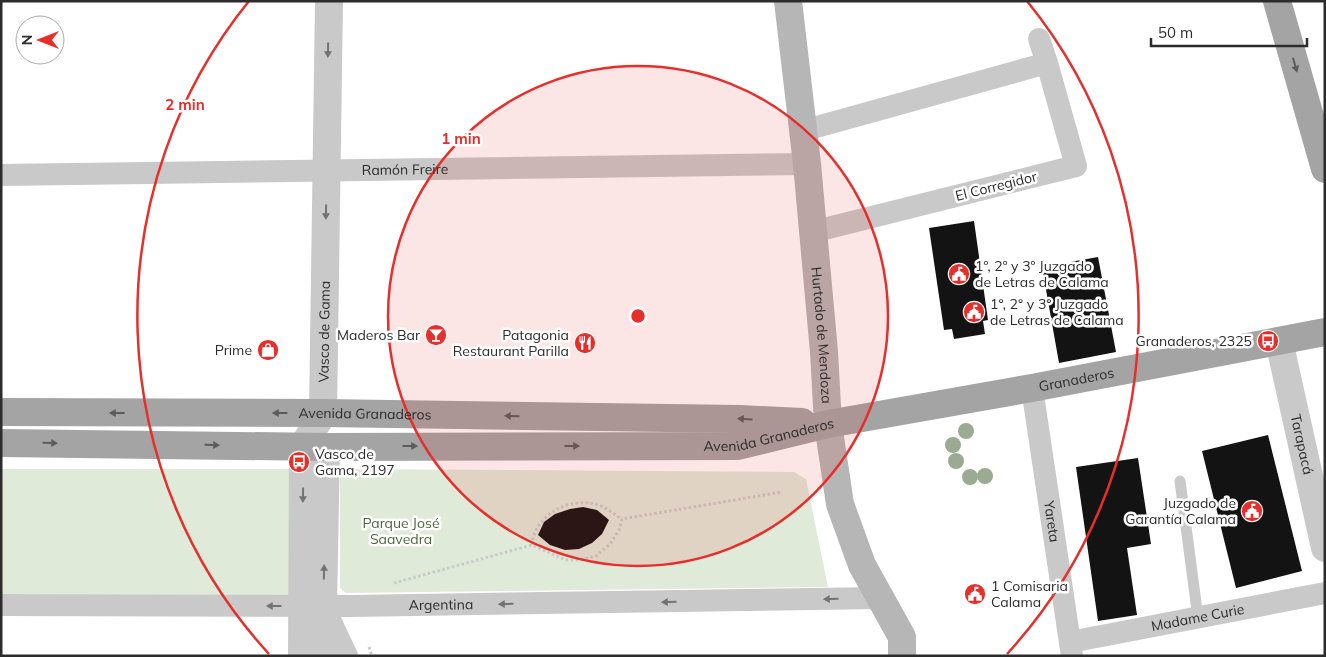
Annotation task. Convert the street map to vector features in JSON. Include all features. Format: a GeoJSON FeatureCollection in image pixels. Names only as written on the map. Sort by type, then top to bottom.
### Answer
{"type":"FeatureCollection","features":[{"type":"Feature","properties":{"kind":"main road","name":"Hurtado de Mendoza"},"geometry":{"type":"LineString","coordinates":[[788,1],[807,164],[824,352],[828,424],[840,504],[862,565],[902,637],[902,656]]}},
{"type":"Feature","properties":{"kind":"main road"},"geometry":{"type":"LineString","coordinates":[[1277,1],[1319,128],[1325,169]]}},
{"type":"Feature","properties":{"kind":"main road","name":"Granaderos"},"geometry":{"type":"LineString","coordinates":[[828,424],[1032,388],[1325,332]]}},
{"type":"Feature","properties":{"kind":"main road","name":"Avenida Granaderos"},"geometry":{"type":"LineString","coordinates":[[1,412],[323,413],[740,419],[828,424]]}},
{"type":"Feature","properties":{"kind":"main road","name":"Avenida Granaderos"},"geometry":{"type":"LineString","coordinates":[[1,443],[315,447],[738,446],[828,424]]}},
{"type":"Feature","properties":{"kind":"street","name":"Vasco de Gama"},"geometry":{"type":"LineString","coordinates":[[323,413],[329,1]]}},
{"type":"Feature","properties":{"kind":"street","name":"El Corregidor"},"geometry":{"type":"LineString","coordinates":[[812,232],[1076,166],[1039,39]]}},
{"type":"Feature","properties":{"kind":"street"},"geometry":{"type":"LineString","coordinates":[[802,131],[1047,63]]}},
{"type":"Feature","properties":{"kind":"street","name":"Ramón Freire"},"geometry":{"type":"LineString","coordinates":[[1,175],[807,164]]}},
{"type":"Feature","properties":{"kind":"street","name":"Tarapacá"},"geometry":{"type":"LineString","coordinates":[[1280,341],[1325,548]]}},
{"type":"Feature","properties":{"kind":"street","name":"Yareta"},"geometry":{"type":"LineString","coordinates":[[1032,388],[1071,649]]}},
{"type":"Feature","properties":{"kind":"street"},"geometry":{"type":"LineString","coordinates":[[302,656],[312,606],[315,447],[323,413]]}},
{"type":"Feature","properties":{"kind":"street","name":"Madame Curie"},"geometry":{"type":"LineString","coordinates":[[1071,649],[1198,618],[1325,593]]}},
{"type":"Feature","properties":{"kind":"street","name":"Argentina"},"geometry":{"type":"LineString","coordinates":[[1,605],[312,606],[880,598]]}},
{"type":"Feature","properties":{"kind":"street"},"geometry":{"type":"LineString","coordinates":[[312,606],[325,656]]}},
{"type":"Feature","properties":{"kind":"street"},"geometry":{"type":"LineString","coordinates":[[312,606],[347,656]]}},
{"type":"Feature","properties":{"kind":"lane"},"geometry":{"type":"LineString","coordinates":[[1180,481],[1198,618]]}},
{"type":"Feature","properties":{"kind":"path"},"geometry":{"type":"LineString","coordinates":[[532,545],[541,520],[554,510],[570,504],[585,503],[602,506],[622,519],[782,492]]}},
{"type":"Feature","properties":{"kind":"path"},"geometry":{"type":"LineString","coordinates":[[392,583],[532,545],[566,560],[580,560],[596,556],[610,544],[619,530],[622,519]]}},
{"type":"Feature","properties":{"kind":"green space"},"geometry":{"type":"Polygon","coordinates":[[[1,469],[290,469],[290,595],[1,594],[1,469]]]}},
{"type":"Feature","properties":{"kind":"green space","name":"Parque José Saavedra"},"geometry":{"type":"Polygon","coordinates":[[[348,469],[794,472],[806,479],[828,587],[346,593],[340,588],[340,476],[348,469]]]}},
{"type":"Feature","properties":{"kind":"building","name":"1º, 2º y 3º Juzgado de Letras de Calama"},"geometry":{"type":"Polygon","coordinates":[[[974,221],[988,320],[983,321],[985,334],[954,339],[952,329],[944,330],[929,228],[974,221]]]}},
{"type":"Feature","properties":{"kind":"building"},"geometry":{"type":"Polygon","coordinates":[[[1098,257],[1116,352],[1059,363],[1042,267],[1098,257]]]}},
{"type":"Feature","properties":{"kind":"building","name":"Juzgado de Garantía Calama"},"geometry":{"type":"Polygon","coordinates":[[[1268,435],[1302,571],[1236,588],[1202,451],[1268,435]]]}},
{"type":"Feature","properties":{"kind":"building"},"geometry":{"type":"Polygon","coordinates":[[[1138,458],[1151,544],[1127,548],[1137,615],[1098,621],[1076,467],[1138,458]]]}},
{"type":"Feature","properties":{"kind":"building"},"geometry":{"type":"Polygon","coordinates":[[[583,507],[597,510],[609,520],[602,534],[592,543],[579,549],[565,550],[550,545],[538,535],[544,522],[555,514],[583,507]]]}},
{"type":"Feature","properties":{"kind":"place","name":"1º, 2º y 3º Juzgado de Letras de Calama"},"geometry":{"type":"Point","coordinates":[959,274]}},
{"type":"Feature","properties":{"kind":"place","name":"1°, 2° y 3° Juzgado de Letras de Calama"},"geometry":{"type":"Point","coordinates":[974,312]}},
{"type":"Feature","properties":{"kind":"place","name":"Maderos Bar"},"geometry":{"type":"Point","coordinates":[436,335]}},
{"type":"Feature","properties":{"kind":"place","name":"Granaderos, 2325"},"geometry":{"type":"Point","coordinates":[1268,341]}},
{"type":"Feature","properties":{"kind":"place","name":"Patagonia Restaurant Parilla"},"geometry":{"type":"Point","coordinates":[585,343]}},
{"type":"Feature","properties":{"kind":"place","name":"Prime"},"geometry":{"type":"Point","coordinates":[268,350]}},
{"type":"Feature","properties":{"kind":"place","name":"Vasco de Gama, 2197"},"geometry":{"type":"Point","coordinates":[299,462]}},
{"type":"Feature","properties":{"kind":"place","name":"Juzgado de Garantía Calama"},"geometry":{"type":"Point","coordinates":[1252,511]}},
{"type":"Feature","properties":{"kind":"place","name":"1 Comisaria Calama"},"geometry":{"type":"Point","coordinates":[975,594]}}]}
